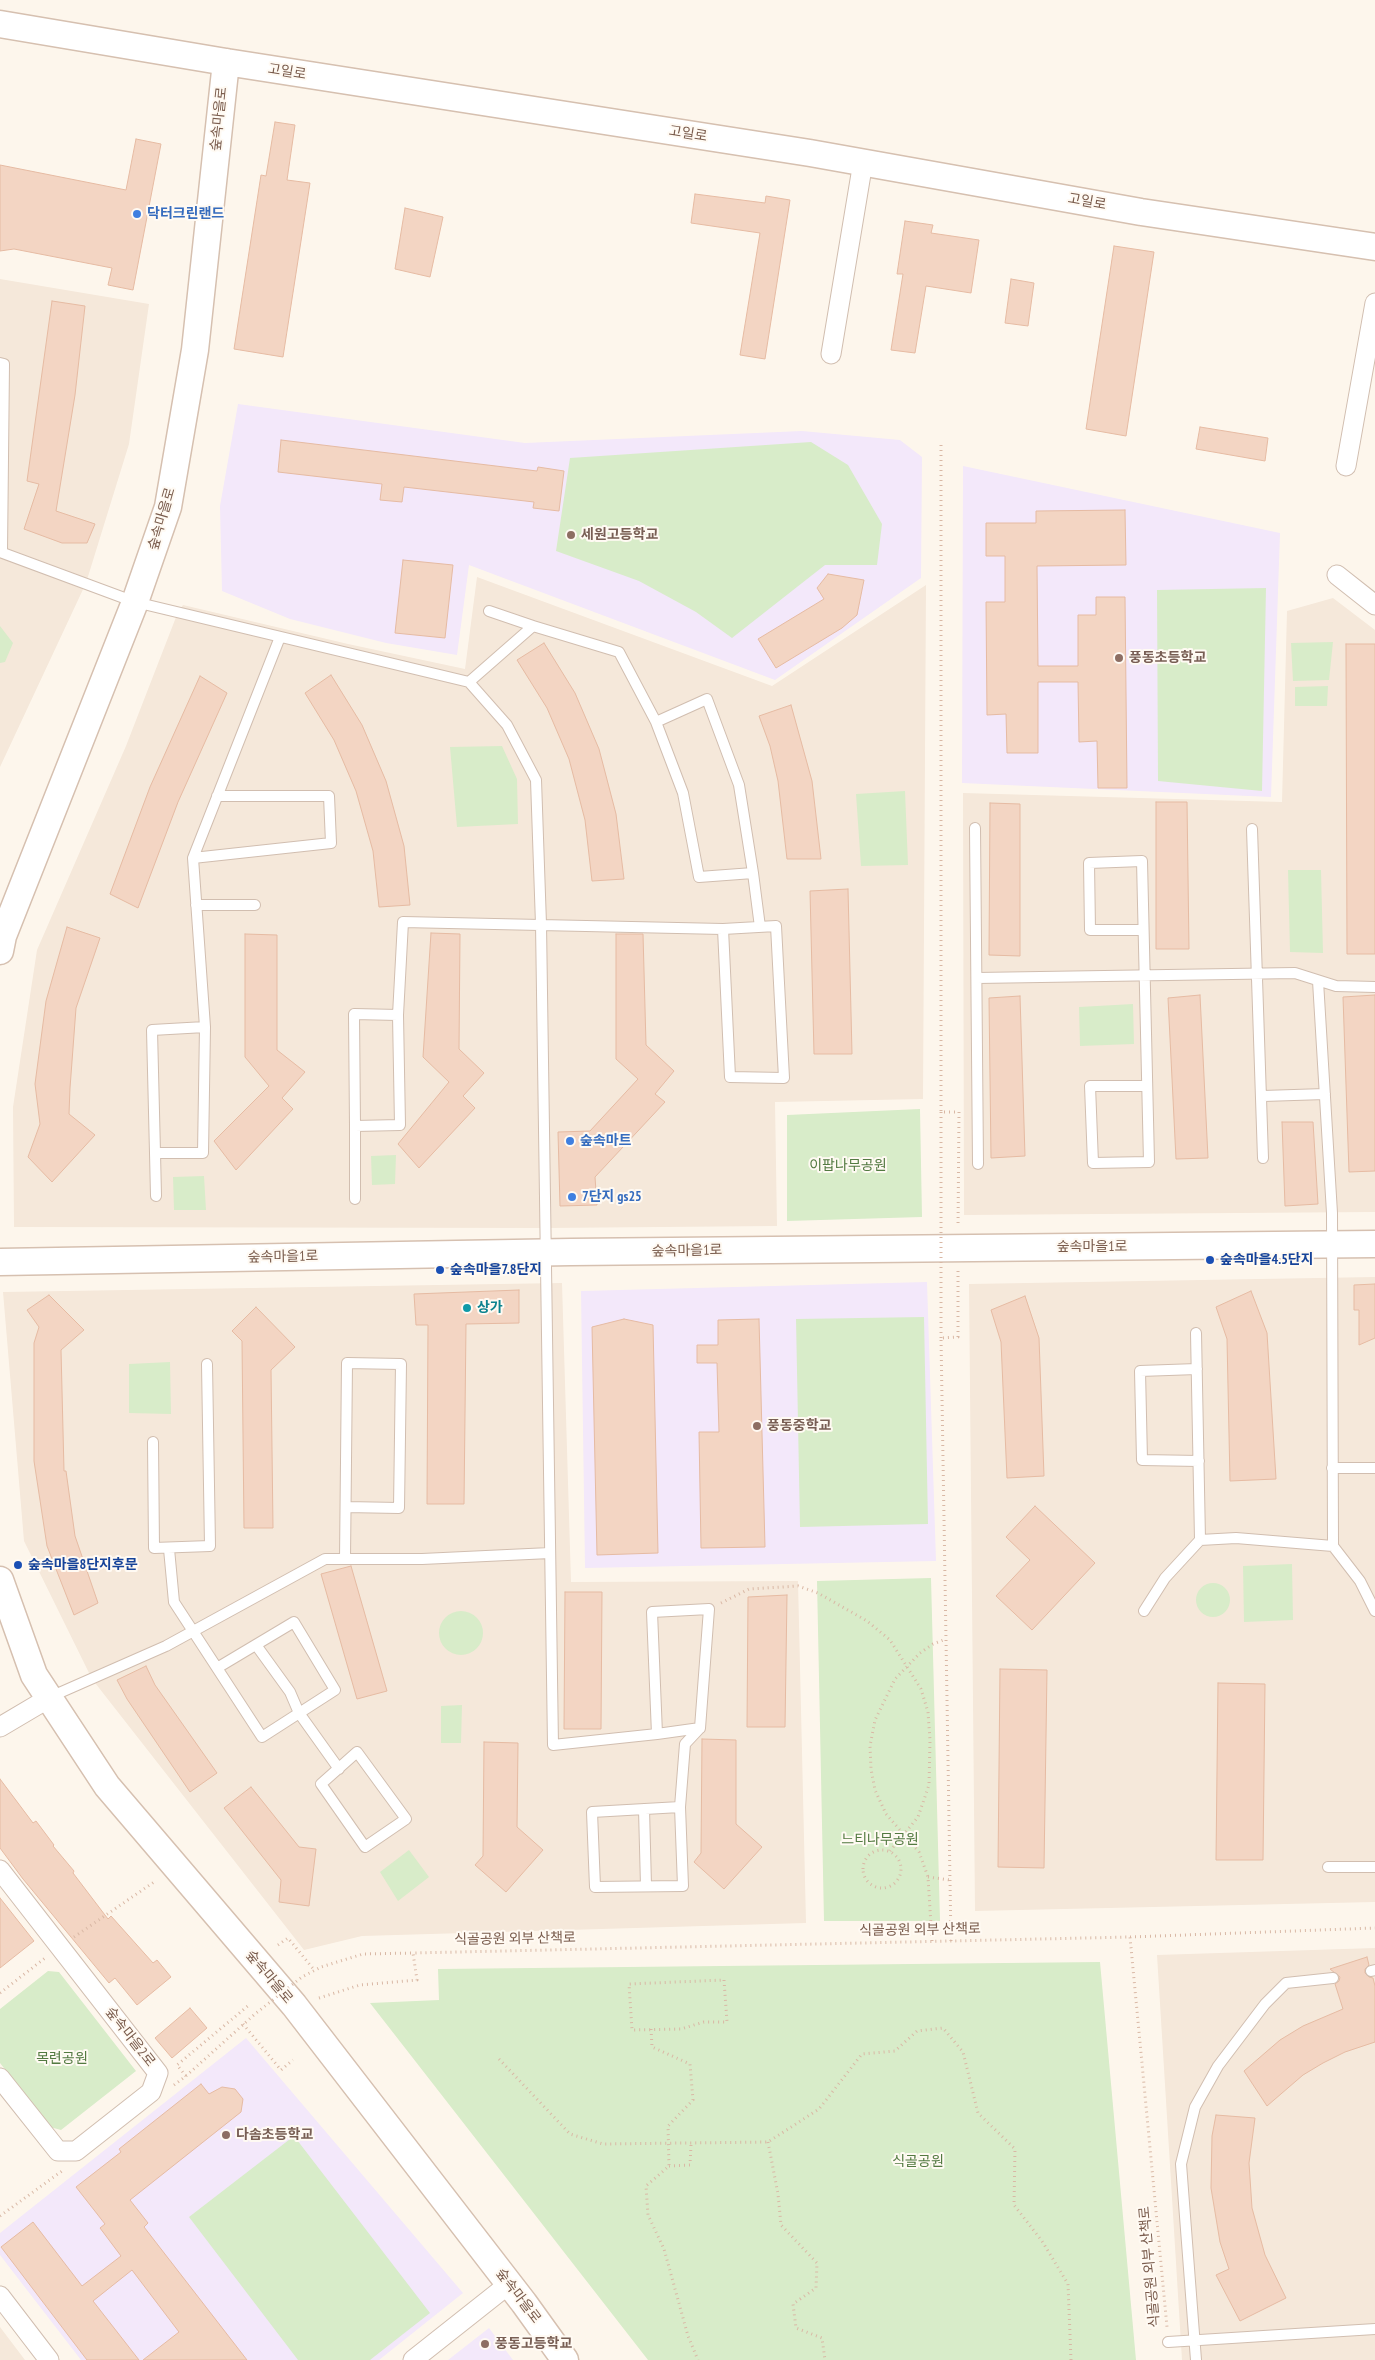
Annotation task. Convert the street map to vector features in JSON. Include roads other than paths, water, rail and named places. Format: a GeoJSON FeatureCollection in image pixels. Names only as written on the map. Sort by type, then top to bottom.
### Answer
{"type":"FeatureCollection","features":[{"type":"Feature","properties":{"kind":"main road","name":"고일로"},"geometry":{"type":"LineString","coordinates":[[0,24],[226,62],[863,162],[1141,212],[1375,247]]}},
{"type":"Feature","properties":{"kind":"main road","name":"숲속마을로"},"geometry":{"type":"LineString","coordinates":[[0,951],[3,936],[135,602],[168,507],[194,350],[226,62]]}},
{"type":"Feature","properties":{"kind":"main road","name":"숲속마을1로"},"geometry":{"type":"LineString","coordinates":[[0,1262],[546,1253],[1375,1244]]}},
{"type":"Feature","properties":{"kind":"main road","name":"숲속마을로"},"geometry":{"type":"LineString","coordinates":[[0,1580],[34,1675],[107,1786],[294,2005],[509,2284],[565,2360]]}},
{"type":"Feature","properties":{"kind":"street"},"geometry":{"type":"LineString","coordinates":[[831,354],[863,162]]}},
{"type":"Feature","properties":{"kind":"street"},"geometry":{"type":"LineString","coordinates":[[1346,466],[1375,304]]}},
{"type":"Feature","properties":{"kind":"street"},"geometry":{"type":"LineString","coordinates":[[1337,575],[1375,605]]}},
{"type":"Feature","properties":{"kind":"street"},"geometry":{"type":"LineString","coordinates":[[0,1726],[49,1698]]}},
{"type":"Feature","properties":{"kind":"street","name":"숲속마을2로"},"geometry":{"type":"LineString","coordinates":[[0,1870],[158,2073],[151,2092],[76,2151],[58,2150],[0,2078]]}},
{"type":"Feature","properties":{"kind":"street"},"geometry":{"type":"LineString","coordinates":[[413,2360],[509,2284]]}},
{"type":"Feature","properties":{"kind":"street"},"geometry":{"type":"LineString","coordinates":[[0,2296],[49,2360]]}},
{"type":"Feature","properties":{"kind":"lane"},"geometry":{"type":"LineString","coordinates":[[0,364],[4,364],[1,552],[135,602],[469,682],[507,725],[536,780],[541,924],[553,1745],[700,1728]]}},
{"type":"Feature","properties":{"kind":"lane"},"geometry":{"type":"LineString","coordinates":[[488,611],[620,652],[656,722],[683,793],[699,877],[753,874]]}},
{"type":"Feature","properties":{"kind":"lane"},"geometry":{"type":"LineString","coordinates":[[469,682],[533,626]]}},
{"type":"Feature","properties":{"kind":"lane"},"geometry":{"type":"LineString","coordinates":[[155,1153],[203,1153],[205,1027],[193,858],[280,637]]}},
{"type":"Feature","properties":{"kind":"lane"},"geometry":{"type":"LineString","coordinates":[[656,722],[707,699],[739,786],[760,927]]}},
{"type":"Feature","properties":{"kind":"lane"},"geometry":{"type":"LineString","coordinates":[[193,858],[331,843],[329,796],[217,796]]}},
{"type":"Feature","properties":{"kind":"lane"},"geometry":{"type":"LineString","coordinates":[[975,828],[978,1164]]}},
{"type":"Feature","properties":{"kind":"lane"},"geometry":{"type":"LineString","coordinates":[[1252,829],[1256,974],[1263,1096],[1263,1158]]}},
{"type":"Feature","properties":{"kind":"lane"},"geometry":{"type":"LineString","coordinates":[[1143,930],[1090,930],[1088,863],[1142,861],[1149,1162],[1093,1163],[1090,1086],[1147,1086]]}},
{"type":"Feature","properties":{"kind":"lane"},"geometry":{"type":"LineString","coordinates":[[196,905],[255,905]]}},
{"type":"Feature","properties":{"kind":"lane"},"geometry":{"type":"LineString","coordinates":[[355,1126],[400,1125],[398,1015],[403,922],[723,929],[776,926],[784,1078],[730,1076],[723,929]]}},
{"type":"Feature","properties":{"kind":"lane"},"geometry":{"type":"LineString","coordinates":[[976,978],[1296,974],[1336,986],[1375,987]]}},
{"type":"Feature","properties":{"kind":"lane"},"geometry":{"type":"LineString","coordinates":[[1318,981],[1332,1245],[1333,1546],[1360,1581],[1375,1610]]}},
{"type":"Feature","properties":{"kind":"lane"},"geometry":{"type":"LineString","coordinates":[[356,1199],[354,1014],[398,1015]]}},
{"type":"Feature","properties":{"kind":"lane"},"geometry":{"type":"LineString","coordinates":[[156,1196],[152,1030],[205,1027]]}},
{"type":"Feature","properties":{"kind":"lane"},"geometry":{"type":"LineString","coordinates":[[1263,1096],[1325,1094]]}},
{"type":"Feature","properties":{"kind":"lane"},"geometry":{"type":"LineString","coordinates":[[1144,1611],[1165,1578],[1200,1540],[1196,1333]]}},
{"type":"Feature","properties":{"kind":"lane"},"geometry":{"type":"LineString","coordinates":[[345,1559],[347,1363],[401,1364],[399,1508],[346,1507]]}},
{"type":"Feature","properties":{"kind":"lane"},"geometry":{"type":"LineString","coordinates":[[153,1442],[154,1548],[169,1549],[210,1546],[207,1364]]}},
{"type":"Feature","properties":{"kind":"lane"},"geometry":{"type":"LineString","coordinates":[[1197,1369],[1140,1371],[1142,1460],[1199,1461]]}},
{"type":"Feature","properties":{"kind":"lane"},"geometry":{"type":"LineString","coordinates":[[1332,1468],[1375,1468]]}},
{"type":"Feature","properties":{"kind":"lane"},"geometry":{"type":"LineString","coordinates":[[1200,1540],[1236,1538],[1333,1546]]}},
{"type":"Feature","properties":{"kind":"lane"},"geometry":{"type":"LineString","coordinates":[[169,1549],[174,1602],[192,1631],[262,1737],[335,1690],[294,1622],[217,1668]]}},
{"type":"Feature","properties":{"kind":"lane"},"geometry":{"type":"LineString","coordinates":[[49,1698],[166,1646],[325,1559],[422,1559],[550,1553]]}},
{"type":"Feature","properties":{"kind":"lane"},"geometry":{"type":"LineString","coordinates":[[657,1734],[652,1612],[709,1609],[700,1728],[685,1744],[680,1807],[683,1886],[594,1887],[592,1812],[680,1807]]}},
{"type":"Feature","properties":{"kind":"lane"},"geometry":{"type":"LineString","coordinates":[[256,1645],[290,1692],[298,1713],[339,1769]]}},
{"type":"Feature","properties":{"kind":"lane"},"geometry":{"type":"LineString","coordinates":[[358,1752],[406,1819],[365,1847],[320,1784],[339,1769],[358,1752]]}},
{"type":"Feature","properties":{"kind":"lane"},"geometry":{"type":"LineString","coordinates":[[644,1809],[646,1886]]}},
{"type":"Feature","properties":{"kind":"lane"},"geometry":{"type":"LineString","coordinates":[[1328,1867],[1375,1867]]}},
{"type":"Feature","properties":{"kind":"lane"},"geometry":{"type":"LineString","coordinates":[[1196,2360],[1181,2164],[1195,2107],[1218,2066],[1265,2004],[1286,1983],[1333,1978]]}},
{"type":"Feature","properties":{"kind":"lane"},"geometry":{"type":"LineString","coordinates":[[1168,2342],[1375,2329]]}},
{"type":"Feature","properties":{"kind":"place","name":"닥터크린랜드"},"geometry":{"type":"Point","coordinates":[137,214]}},
{"type":"Feature","properties":{"kind":"place","name":"세원고등학교"},"geometry":{"type":"Point","coordinates":[571,535]}},
{"type":"Feature","properties":{"kind":"place","name":"풍동초등학교"},"geometry":{"type":"Point","coordinates":[1119,658]}},
{"type":"Feature","properties":{"kind":"place","name":"숲속마트"},"geometry":{"type":"Point","coordinates":[570,1141]}},
{"type":"Feature","properties":{"kind":"place","name":"7단지 gs25"},"geometry":{"type":"Point","coordinates":[572,1197]}},
{"type":"Feature","properties":{"kind":"place","name":"숲속마을4.5단지"},"geometry":{"type":"Point","coordinates":[1210,1260]}},
{"type":"Feature","properties":{"kind":"place","name":"숲속마을7.8단지"},"geometry":{"type":"Point","coordinates":[440,1270]}},
{"type":"Feature","properties":{"kind":"place","name":"상가"},"geometry":{"type":"Point","coordinates":[467,1308]}},
{"type":"Feature","properties":{"kind":"place","name":"풍동중학교"},"geometry":{"type":"Point","coordinates":[757,1426]}},
{"type":"Feature","properties":{"kind":"place","name":"숲속마을8단지후문"},"geometry":{"type":"Point","coordinates":[18,1565]}},
{"type":"Feature","properties":{"kind":"place","name":"다솜초등학교"},"geometry":{"type":"Point","coordinates":[226,2135]}},
{"type":"Feature","properties":{"kind":"place","name":"풍동고등학교"},"geometry":{"type":"Point","coordinates":[485,2344]}},
{"type":"Feature","properties":{"kind":"park label","name":"이팝나무공원"},"geometry":{"type":"Point","coordinates":[848,1166]}},
{"type":"Feature","properties":{"kind":"park label","name":"느티나무공원"},"geometry":{"type":"Point","coordinates":[880,1840]}},
{"type":"Feature","properties":{"kind":"park label","name":"목련공원"},"geometry":{"type":"Point","coordinates":[62,2059]}},
{"type":"Feature","properties":{"kind":"park label","name":"식골공원"},"geometry":{"type":"Point","coordinates":[918,2162]}}]}
